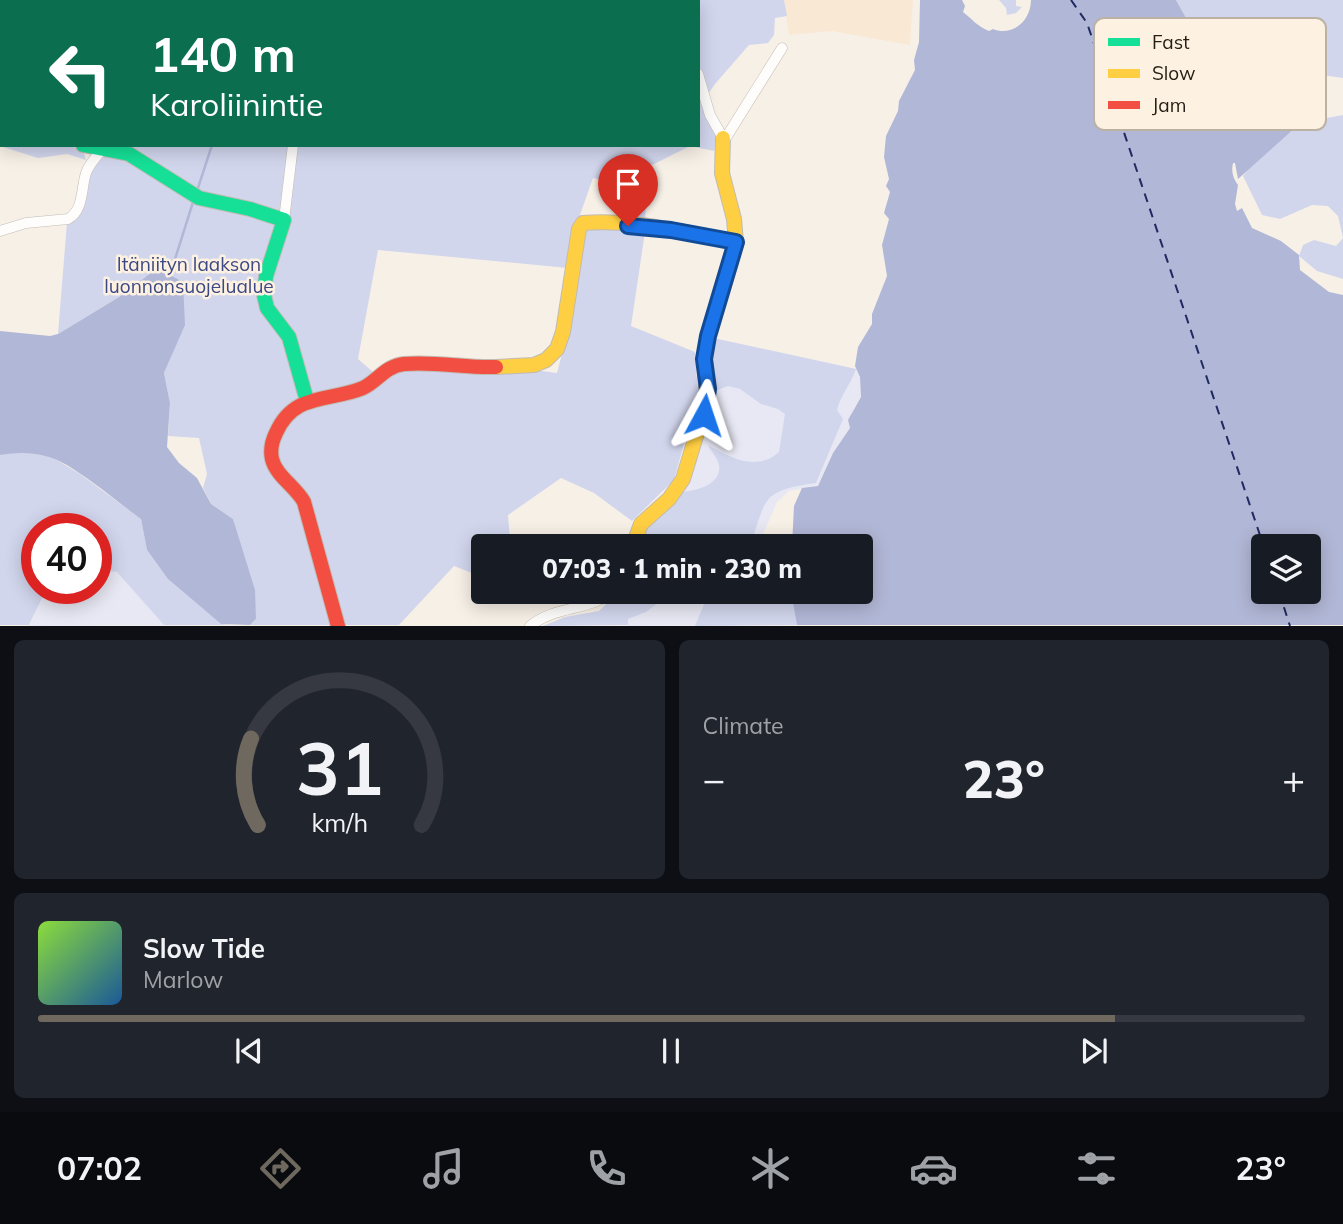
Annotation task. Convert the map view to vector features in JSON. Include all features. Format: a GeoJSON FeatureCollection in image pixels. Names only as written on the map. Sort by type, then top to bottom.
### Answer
{"type":"FeatureCollection","features":[{"type":"Feature","properties":{"kind":"street"},"geometry":{"type":"LineString","coordinates":[[723,138],[727,136],[782,48]]}},
{"type":"Feature","properties":{"kind":"street"},"geometry":{"type":"LineString","coordinates":[[637,534],[641,524],[669,499],[683,479],[708,400],[704,359],[708,336],[736,242],[734,219],[722,173],[723,138],[710,115],[700,81]]}},
{"type":"Feature","properties":{"kind":"street"},"geometry":{"type":"LineString","coordinates":[[91,147],[129,154],[199,198],[250,209],[284,220]]}},
{"type":"Feature","properties":{"kind":"street"},"geometry":{"type":"LineString","coordinates":[[293,147],[284,220],[266,276],[264,295],[267,309],[289,337],[307,401]]}},
{"type":"Feature","properties":{"kind":"street"},"geometry":{"type":"LineString","coordinates":[[0,231],[26,223],[68,219],[74,216],[78,210],[87,170],[102,150]]}},
{"type":"Feature","properties":{"kind":"street"},"geometry":{"type":"LineString","coordinates":[[338,625],[301,494],[278,473],[272,459],[275,432],[289,415],[307,401],[362,388],[389,367],[433,363],[464,367],[534,365],[545,362],[553,356],[561,340],[579,229],[583,223],[597,222],[671,230],[736,242]]}},
{"type":"Feature","properties":{"kind":"street"},"geometry":{"type":"LineString","coordinates":[[530,625],[552,612],[587,604]]}},
{"type":"Feature","properties":{"kind":"shaded area"},"geometry":{"type":"Polygon","coordinates":[[[784,0],[913,0],[910,45],[832,31],[789,35],[784,0]]]}},
{"type":"Feature","properties":{"kind":"shaded area"},"geometry":{"type":"Polygon","coordinates":[[[920,0],[962,0],[965,6],[963,12],[978,25],[989,31],[1007,31],[1024,21],[1031,0],[1176,0],[1186,18],[1094,18],[1094,130],[1293,130],[1238,179],[1233,163],[1232,172],[1238,185],[1235,204],[1237,211],[1242,208],[1252,228],[1281,241],[1299,255],[1300,270],[1329,292],[1343,295],[1343,625],[797,625],[793,604],[873,604],[873,534],[793,534],[794,506],[802,488],[818,486],[833,453],[850,428],[848,420],[861,397],[860,377],[855,366],[858,347],[872,324],[872,314],[887,276],[882,245],[889,219],[884,213],[890,192],[886,186],[889,179],[884,157],[886,136],[898,111],[899,101],[915,70],[920,0]]]}},
{"type":"Feature","properties":{"kind":"shaded area"},"geometry":{"type":"Polygon","coordinates":[[[157,268],[183,282],[185,325],[164,373],[170,403],[167,447],[179,463],[197,478],[211,504],[233,519],[255,590],[256,619],[250,625],[221,624],[168,579],[147,550],[141,519],[83,475],[43,455],[0,455],[0,331],[50,336],[58,334],[124,294],[157,268]]]}},
{"type":"Feature","properties":{"kind":"shaded area"},"geometry":{"type":"Polygon","coordinates":[[[713,338],[856,369],[860,377],[861,397],[853,410],[850,428],[833,453],[818,486],[789,491],[777,502],[763,534],[648,534],[681,492],[713,338]]]}},
{"type":"Feature","properties":{"kind":"shaded area"},"geometry":{"type":"Polygon","coordinates":[[[122,505],[221,624],[230,625],[29,626],[39,604],[112,604],[112,514],[122,505]]]}},
{"type":"Feature","properties":{"kind":"shaded area"},"geometry":{"type":"Polygon","coordinates":[[[647,604],[807,604],[796,613],[797,625],[628,626],[627,620],[647,604]]]}},
{"type":"Feature","properties":{"kind":"green space"},"geometry":{"type":"Polygon","coordinates":[[[700,0],[784,0],[787,16],[775,18],[774,35],[768,43],[749,45],[706,97],[700,72],[700,0]]]}},
{"type":"Feature","properties":{"kind":"green space"},"geometry":{"type":"Polygon","coordinates":[[[999,0],[1016,0],[1016,6],[1022,7],[1016,13],[1007,15],[1006,8],[999,0]]]}},
{"type":"Feature","properties":{"kind":"green space"},"geometry":{"type":"Polygon","coordinates":[[[1176,0],[1343,0],[1343,78],[1326,76],[1326,18],[1186,18],[1176,0]]]}},
{"type":"Feature","properties":{"kind":"green space"},"geometry":{"type":"Polygon","coordinates":[[[700,100],[705,116],[717,136],[714,151],[695,147],[700,147],[700,100]]]}},
{"type":"Feature","properties":{"kind":"green space"},"geometry":{"type":"Polygon","coordinates":[[[1343,115],[1343,238],[1338,216],[1328,206],[1312,205],[1280,219],[1262,215],[1243,176],[1252,164],[1292,130],[1326,130],[1326,118],[1343,115]]]}},
{"type":"Feature","properties":{"kind":"green space"},"geometry":{"type":"Polygon","coordinates":[[[3,147],[73,147],[83,150],[86,160],[67,154],[38,158],[3,147]]]}},
{"type":"Feature","properties":{"kind":"green space","name":"Itäniityn laakson luonnonsuojelualue"},"geometry":{"type":"Polygon","coordinates":[[[101,147],[688,147],[648,167],[645,222],[619,220],[625,184],[593,178],[575,229],[568,268],[378,250],[358,359],[381,379],[392,370],[534,370],[557,373],[568,331],[583,230],[587,226],[645,232],[631,326],[695,352],[698,393],[674,480],[632,521],[594,493],[561,478],[508,515],[510,534],[471,534],[471,573],[454,566],[399,625],[250,625],[256,619],[233,519],[211,504],[203,488],[207,474],[199,438],[168,436],[170,403],[164,373],[184,325],[157,269],[124,294],[58,334],[67,222],[101,147]]]}},
{"type":"Feature","properties":{"kind":"green space"},"geometry":{"type":"Polygon","coordinates":[[[1343,238],[1343,279],[1317,271],[1299,256],[1303,245],[1314,240],[1336,246],[1343,238]]]}},
{"type":"Feature","properties":{"kind":"green space"},"geometry":{"type":"Polygon","coordinates":[[[713,338],[856,369],[837,410],[843,419],[816,483],[784,489],[775,494],[764,507],[754,534],[642,534],[644,528],[681,492],[707,486],[716,478],[719,465],[708,445],[734,458],[753,462],[771,458],[779,452],[785,414],[761,404],[740,389],[728,386],[712,392],[709,376],[713,338]]]}},
{"type":"Feature","properties":{"kind":"green space"},"geometry":{"type":"Polygon","coordinates":[[[19,451],[52,457],[141,519],[147,550],[168,579],[221,624],[230,625],[164,625],[117,572],[112,571],[112,513],[21,513],[21,604],[39,604],[29,625],[0,625],[0,455],[19,451]]]}},
{"type":"Feature","properties":{"kind":"green space"},"geometry":{"type":"Polygon","coordinates":[[[606,604],[656,604],[646,612],[628,619],[628,625],[543,626],[565,617],[599,611],[606,604]]]}},
{"type":"Feature","properties":{"kind":"green space"},"geometry":{"type":"Polygon","coordinates":[[[704,604],[793,604],[797,625],[695,626],[704,604]]]}},
{"type":"Feature","properties":{"kind":"waterway"},"geometry":{"type":"LineString","coordinates":[[197,191],[211,147]]}},
{"type":"Feature","properties":{"kind":"waterway"},"geometry":{"type":"LineString","coordinates":[[170,275],[194,199]]}},
{"type":"Feature","properties":{"kind":"ferry route"},"geometry":{"type":"LineString","coordinates":[[1071,0],[1087,23],[1094,44]]}},
{"type":"Feature","properties":{"kind":"ferry route"},"geometry":{"type":"LineString","coordinates":[[1123,130],[1260,534]]}},
{"type":"Feature","properties":{"kind":"ferry route"},"geometry":{"type":"LineString","coordinates":[[1283,604],[1290,626]]}},
{"type":"Feature","properties":{"kind":"traffic: fast"},"geometry":{"type":"LineString","coordinates":[[93,147],[129,154],[199,198],[250,209],[284,220],[266,276],[264,295],[267,308],[289,337],[307,401]]}},
{"type":"Feature","properties":{"kind":"traffic: slow"},"geometry":{"type":"LineString","coordinates":[[637,534],[641,524],[669,499],[683,479],[707,400],[704,359],[708,336],[736,242],[734,219],[722,173],[723,138]]}},
{"type":"Feature","properties":{"kind":"traffic: slow"},"geometry":{"type":"LineString","coordinates":[[496,367],[534,365],[546,360],[557,349],[563,332],[579,229],[583,223],[640,225],[736,242]]}},
{"type":"Feature","properties":{"kind":"traffic: jam"},"geometry":{"type":"LineString","coordinates":[[338,626],[304,502],[278,471],[272,459],[272,442],[276,433],[292,411],[302,404],[363,388],[397,365],[427,363],[496,367]]}},
{"type":"Feature","properties":{"kind":"route"},"geometry":{"type":"LineString","coordinates":[[628,226],[671,230],[736,242],[708,336],[704,371],[708,400],[704,415]]}}]}
